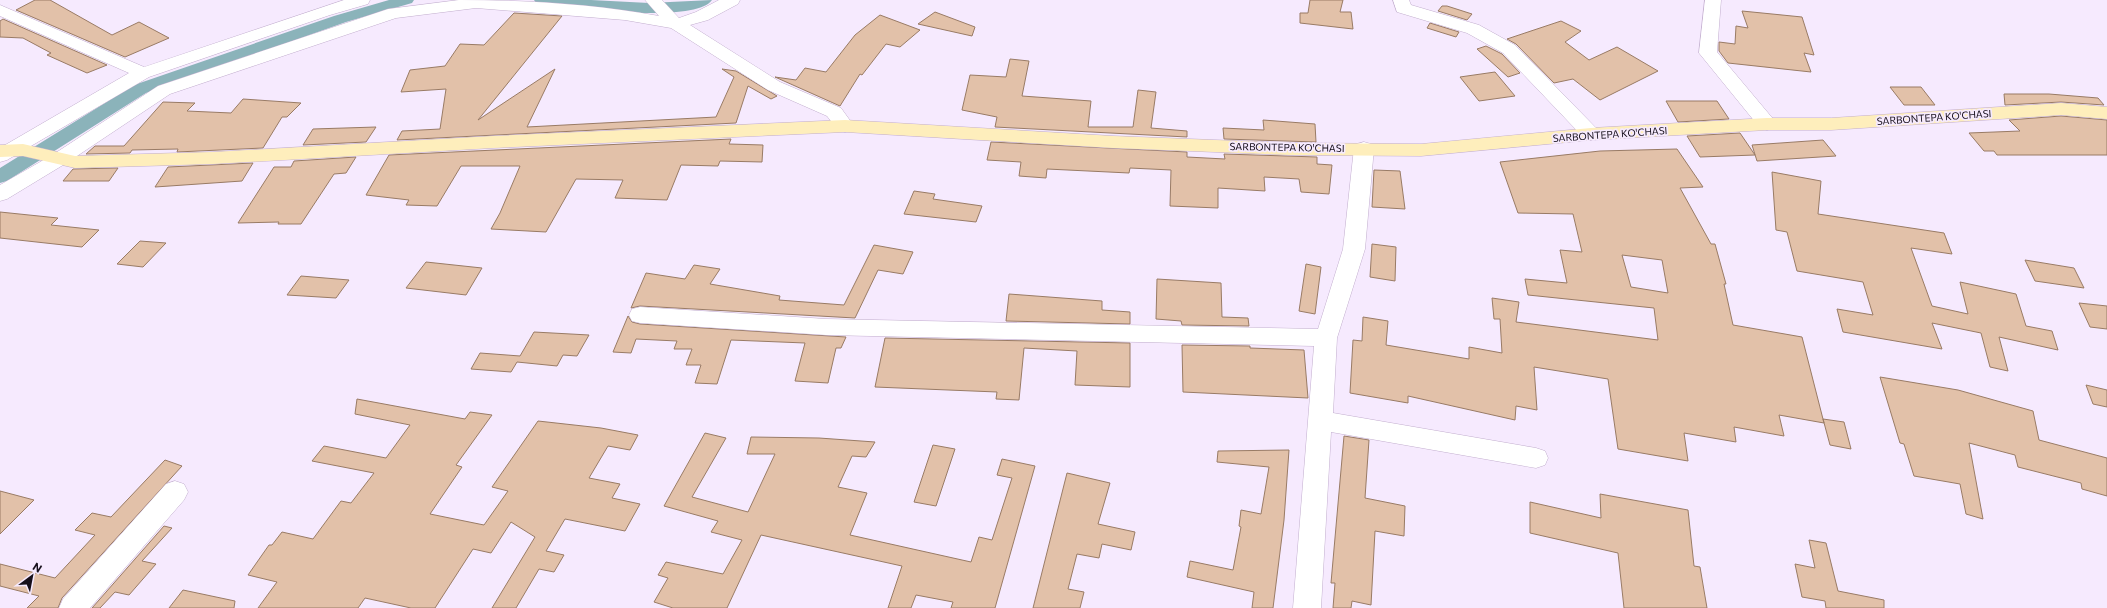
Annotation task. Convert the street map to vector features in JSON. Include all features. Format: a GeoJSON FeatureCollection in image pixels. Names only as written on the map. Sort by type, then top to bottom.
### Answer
{"type":"FeatureCollection","features":[{"type":"Feature","properties":{"kind":"street"},"geometry":{"type":"LineString","coordinates":[[307,0],[324,11]]}},
{"type":"Feature","properties":{"kind":"street"},"geometry":{"type":"LineString","coordinates":[[8,152],[143,73],[324,11],[362,0]]}},
{"type":"Feature","properties":{"kind":"street"},"geometry":{"type":"LineString","coordinates":[[653,0],[673,21],[774,86],[834,112],[845,126]]}},
{"type":"Feature","properties":{"kind":"street"},"geometry":{"type":"LineString","coordinates":[[0,194],[164,90],[394,13],[476,3],[673,21],[702,16],[732,0]]}},
{"type":"Feature","properties":{"kind":"street"},"geometry":{"type":"LineString","coordinates":[[1401,0],[1403,8],[1473,29],[1509,49],[1591,134]]}},
{"type":"Feature","properties":{"kind":"street"},"geometry":{"type":"LineString","coordinates":[[1713,0],[1708,53],[1767,124]]}},
{"type":"Feature","properties":{"kind":"street"},"geometry":{"type":"LineString","coordinates":[[0,10],[143,73]]}},
{"type":"Feature","properties":{"kind":"street","name":"SARBONTEPA KO'CHASI"},"geometry":{"type":"LineString","coordinates":[[8,152],[58,157],[75,162],[213,158],[501,141],[845,126],[1113,142],[1291,149],[1364,148],[1421,150],[1591,134],[1767,124],[1831,124],[2061,109],[2107,113]]}},
{"type":"Feature","properties":{"kind":"street"},"geometry":{"type":"LineString","coordinates":[[1307,608],[1326,338],[1354,249],[1364,148]]}},
{"type":"Feature","properties":{"kind":"street"},"geometry":{"type":"LineString","coordinates":[[640,315],[826,328],[1326,338]]}},
{"type":"Feature","properties":{"kind":"street"},"geometry":{"type":"LineString","coordinates":[[1321,421],[1536,458]]}},
{"type":"Feature","properties":{"kind":"street"},"geometry":{"type":"LineString","coordinates":[[73,608],[175,492]]}},
{"type":"Feature","properties":{"kind":"building"},"geometry":{"type":"Polygon","coordinates":[[[35,0],[50,0],[112,35],[139,22],[169,38],[125,57],[16,10],[35,0]]]}},
{"type":"Feature","properties":{"kind":"building"},"geometry":{"type":"Polygon","coordinates":[[[1310,0],[1343,0],[1340,12],[1351,12],[1353,29],[1300,23],[1300,13],[1308,13],[1310,0]]]}},
{"type":"Feature","properties":{"kind":"building"},"geometry":{"type":"Polygon","coordinates":[[[1442,6],[1447,6],[1472,14],[1467,20],[1438,11],[1442,6]]]}},
{"type":"Feature","properties":{"kind":"building"},"geometry":{"type":"Polygon","coordinates":[[[1742,11],[1802,17],[1814,55],[1804,53],[1811,72],[1728,63],[1719,51],[1719,42],[1735,44],[1736,26],[1748,28],[1742,11]]]}},
{"type":"Feature","properties":{"kind":"building"},"geometry":{"type":"Polygon","coordinates":[[[935,12],[975,27],[972,36],[918,24],[935,12]]]}},
{"type":"Feature","properties":{"kind":"building"},"geometry":{"type":"Polygon","coordinates":[[[514,13],[562,16],[478,120],[555,69],[527,127],[716,117],[734,77],[722,69],[736,71],[777,96],[771,99],[748,86],[736,123],[397,140],[402,131],[440,129],[446,89],[401,92],[410,70],[445,66],[460,44],[484,45],[514,13]]]}},
{"type":"Feature","properties":{"kind":"building"},"geometry":{"type":"Polygon","coordinates":[[[880,15],[920,30],[900,47],[886,44],[862,75],[860,74],[840,106],[775,77],[796,80],[805,68],[826,72],[855,35],[880,15]]]}},
{"type":"Feature","properties":{"kind":"building"},"geometry":{"type":"Polygon","coordinates":[[[3,19],[107,65],[87,73],[47,55],[51,53],[23,38],[0,37],[0,21],[3,19]]]}},
{"type":"Feature","properties":{"kind":"building"},"geometry":{"type":"Polygon","coordinates":[[[1561,21],[1581,31],[1565,42],[1589,60],[1617,47],[1658,71],[1600,100],[1573,79],[1554,83],[1516,44],[1507,39],[1561,21]]]}},
{"type":"Feature","properties":{"kind":"building"},"geometry":{"type":"Polygon","coordinates":[[[1430,23],[1459,32],[1456,37],[1427,28],[1430,23]]]}},
{"type":"Feature","properties":{"kind":"building"},"geometry":{"type":"Polygon","coordinates":[[[1486,46],[1502,54],[1520,73],[1508,77],[1477,49],[1486,46]]]}},
{"type":"Feature","properties":{"kind":"building"},"geometry":{"type":"Polygon","coordinates":[[[1010,59],[1029,61],[1022,96],[1091,101],[1088,127],[1133,127],[1138,90],[1156,92],[1151,128],[1187,131],[1187,137],[995,127],[997,117],[962,110],[970,75],[1006,77],[1010,59]]]}},
{"type":"Feature","properties":{"kind":"building"},"geometry":{"type":"Polygon","coordinates":[[[1495,72],[1515,96],[1479,101],[1460,77],[1495,72]]]}},
{"type":"Feature","properties":{"kind":"building"},"geometry":{"type":"Polygon","coordinates":[[[1890,87],[1921,87],[1935,105],[1904,105],[1890,87]]]}},
{"type":"Feature","properties":{"kind":"building"},"geometry":{"type":"Polygon","coordinates":[[[2004,94],[2049,94],[2098,98],[2104,105],[2061,102],[2005,105],[2004,94]]]}},
{"type":"Feature","properties":{"kind":"building"},"geometry":{"type":"Polygon","coordinates":[[[243,99],[301,103],[287,117],[282,117],[263,148],[177,152],[178,149],[132,150],[130,153],[86,154],[95,146],[124,146],[163,102],[195,103],[187,111],[231,113],[243,99]]]}},
{"type":"Feature","properties":{"kind":"building"},"geometry":{"type":"Polygon","coordinates":[[[1666,101],[1717,101],[1729,119],[1678,122],[1666,101]]]}},
{"type":"Feature","properties":{"kind":"building"},"geometry":{"type":"Polygon","coordinates":[[[2061,116],[2107,120],[2107,155],[1997,155],[1994,151],[1984,151],[1969,133],[2020,131],[2009,120],[2061,116]]]}},
{"type":"Feature","properties":{"kind":"building"},"geometry":{"type":"Polygon","coordinates":[[[1263,120],[1315,124],[1316,142],[1224,139],[1223,128],[1264,130],[1263,120]]]}},
{"type":"Feature","properties":{"kind":"building"},"geometry":{"type":"Polygon","coordinates":[[[376,127],[366,142],[303,145],[313,129],[376,127]]]}},
{"type":"Feature","properties":{"kind":"building"},"geometry":{"type":"Polygon","coordinates":[[[1740,133],[1755,155],[1700,157],[1687,136],[1740,133]]]}},
{"type":"Feature","properties":{"kind":"building"},"geometry":{"type":"Polygon","coordinates":[[[731,139],[729,144],[763,145],[762,162],[720,161],[718,166],[681,165],[667,200],[615,198],[623,180],[576,179],[546,232],[491,229],[500,213],[520,166],[461,166],[437,206],[406,205],[409,200],[366,195],[389,155],[731,139]]]}},
{"type":"Feature","properties":{"kind":"building"},"geometry":{"type":"Polygon","coordinates":[[[1823,140],[1836,156],[1757,161],[1752,145],[1823,140]]]}},
{"type":"Feature","properties":{"kind":"building"},"geometry":{"type":"Polygon","coordinates":[[[991,142],[1187,152],[1187,157],[1225,159],[1224,154],[1317,157],[1317,164],[1332,165],[1329,194],[1301,192],[1299,179],[1264,177],[1265,191],[1218,188],[1218,208],[1170,206],[1171,170],[1130,168],[1129,173],[1047,169],[1046,178],[1019,176],[1021,162],[987,160],[991,142]]]}},
{"type":"Feature","properties":{"kind":"building"},"geometry":{"type":"Polygon","coordinates":[[[1677,149],[1703,187],[1680,188],[1711,244],[1715,244],[1726,284],[1724,284],[1733,325],[1802,337],[1824,423],[1779,415],[1784,436],[1734,427],[1736,442],[1684,433],[1688,461],[1618,449],[1608,379],[1534,367],[1537,410],[1516,406],[1515,420],[1408,396],[1408,403],[1350,393],[1353,340],[1362,341],[1363,317],[1388,321],[1386,345],[1469,359],[1469,347],[1502,353],[1500,319],[1494,319],[1492,298],[1519,302],[1516,322],[1658,340],[1654,308],[1528,295],[1525,279],[1567,283],[1560,250],[1582,252],[1573,214],[1518,213],[1500,162],[1600,151],[1677,149]],[[1622,255],[1631,287],[1668,293],[1662,260],[1622,255]]]}},
{"type":"Feature","properties":{"kind":"building"},"geometry":{"type":"Polygon","coordinates":[[[356,157],[346,173],[334,174],[301,224],[278,224],[279,222],[238,223],[274,167],[291,167],[294,161],[356,157]]]}},
{"type":"Feature","properties":{"kind":"building"},"geometry":{"type":"Polygon","coordinates":[[[253,163],[242,181],[155,187],[168,167],[253,163]]]}},
{"type":"Feature","properties":{"kind":"building"},"geometry":{"type":"Polygon","coordinates":[[[118,168],[109,181],[63,181],[73,169],[118,168]]]}},
{"type":"Feature","properties":{"kind":"building"},"geometry":{"type":"Polygon","coordinates":[[[1374,170],[1400,171],[1405,209],[1372,207],[1374,170]]]}},
{"type":"Feature","properties":{"kind":"building"},"geometry":{"type":"Polygon","coordinates":[[[1772,172],[1821,181],[1818,214],[1944,233],[1952,254],[1911,248],[1932,306],[1968,314],[1960,282],[2016,294],[2026,326],[2052,331],[2058,350],[1999,337],[2008,371],[1990,367],[1981,333],[1932,323],[1942,349],[1843,332],[1837,309],[1873,315],[1863,282],[1797,271],[1787,232],[1776,230],[1772,172]]]}},
{"type":"Feature","properties":{"kind":"building"},"geometry":{"type":"Polygon","coordinates":[[[914,191],[935,194],[933,199],[982,206],[976,222],[904,214],[914,191]]]}},
{"type":"Feature","properties":{"kind":"building"},"geometry":{"type":"Polygon","coordinates":[[[0,212],[58,218],[51,225],[99,230],[82,247],[0,238],[0,212]]]}},
{"type":"Feature","properties":{"kind":"building"},"geometry":{"type":"Polygon","coordinates":[[[140,241],[166,243],[143,267],[117,264],[140,241]]]}},
{"type":"Feature","properties":{"kind":"building"},"geometry":{"type":"Polygon","coordinates":[[[1372,244],[1396,247],[1395,281],[1370,277],[1372,244]]]}},
{"type":"Feature","properties":{"kind":"building"},"geometry":{"type":"Polygon","coordinates":[[[874,245],[913,252],[903,274],[878,270],[855,318],[640,306],[631,308],[646,273],[685,279],[694,265],[720,269],[710,284],[780,296],[779,300],[844,305],[874,245]]]}},
{"type":"Feature","properties":{"kind":"building"},"geometry":{"type":"Polygon","coordinates":[[[2025,260],[2074,268],[2084,288],[2035,281],[2025,260]]]}},
{"type":"Feature","properties":{"kind":"building"},"geometry":{"type":"Polygon","coordinates":[[[426,262],[482,268],[466,295],[406,288],[426,262]]]}},
{"type":"Feature","properties":{"kind":"building"},"geometry":{"type":"Polygon","coordinates":[[[1306,264],[1321,267],[1315,314],[1299,311],[1306,264]]]}},
{"type":"Feature","properties":{"kind":"building"},"geometry":{"type":"Polygon","coordinates":[[[301,276],[349,280],[336,298],[287,295],[301,276]]]}},
{"type":"Feature","properties":{"kind":"building"},"geometry":{"type":"Polygon","coordinates":[[[1157,279],[1221,283],[1222,317],[1248,318],[1249,326],[1182,325],[1181,321],[1156,319],[1157,279]]]}},
{"type":"Feature","properties":{"kind":"building"},"geometry":{"type":"Polygon","coordinates":[[[1009,294],[1102,301],[1102,310],[1130,312],[1130,324],[1006,321],[1009,294]]]}},
{"type":"Feature","properties":{"kind":"building"},"geometry":{"type":"Polygon","coordinates":[[[2079,303],[2107,306],[2107,329],[2090,327],[2079,303]]]}},
{"type":"Feature","properties":{"kind":"building"},"geometry":{"type":"Polygon","coordinates":[[[628,316],[632,322],[640,324],[846,337],[841,348],[836,348],[828,383],[795,381],[805,343],[731,340],[717,384],[695,383],[701,365],[686,365],[692,349],[674,349],[677,341],[636,339],[631,353],[613,352],[628,316]]]}},
{"type":"Feature","properties":{"kind":"building"},"geometry":{"type":"Polygon","coordinates":[[[534,332],[589,335],[577,356],[563,355],[557,366],[517,362],[511,372],[471,369],[480,353],[520,356],[534,332]]]}},
{"type":"Feature","properties":{"kind":"building"},"geometry":{"type":"Polygon","coordinates":[[[885,338],[1130,343],[1130,387],[1075,385],[1077,351],[1024,348],[1019,400],[996,399],[997,392],[875,387],[885,338]]]}},
{"type":"Feature","properties":{"kind":"building"},"geometry":{"type":"Polygon","coordinates":[[[1182,345],[1250,346],[1250,348],[1304,350],[1308,398],[1183,392],[1182,345]]]}},
{"type":"Feature","properties":{"kind":"building"},"geometry":{"type":"Polygon","coordinates":[[[1880,377],[1958,390],[2033,411],[2039,440],[2107,458],[2107,496],[2082,489],[2081,483],[2018,467],[2015,455],[1969,443],[1983,519],[1966,514],[1960,484],[1914,476],[1904,444],[1900,443],[1880,377]]]}},
{"type":"Feature","properties":{"kind":"building"},"geometry":{"type":"Polygon","coordinates":[[[2086,385],[2107,390],[2107,407],[2093,404],[2086,385]]]}},
{"type":"Feature","properties":{"kind":"building"},"geometry":{"type":"Polygon","coordinates":[[[357,399],[465,419],[470,412],[492,415],[456,465],[462,467],[430,514],[484,525],[508,491],[492,487],[538,421],[601,428],[638,435],[630,450],[608,446],[589,478],[620,484],[612,498],[640,504],[625,531],[565,519],[546,551],[564,555],[554,572],[539,569],[516,608],[492,608],[535,537],[511,522],[491,553],[473,549],[435,608],[411,608],[365,598],[358,608],[258,608],[277,582],[248,575],[269,545],[272,545],[282,532],[313,539],[341,501],[351,503],[374,473],[312,461],[324,446],[386,458],[410,425],[355,414],[357,399]]]}},
{"type":"Feature","properties":{"kind":"building"},"geometry":{"type":"Polygon","coordinates":[[[1823,419],[1844,422],[1851,449],[1830,445],[1823,419]]]}},
{"type":"Feature","properties":{"kind":"building"},"geometry":{"type":"Polygon","coordinates":[[[705,433],[726,438],[692,497],[748,512],[775,454],[747,454],[751,437],[819,438],[875,442],[866,457],[852,456],[838,487],[867,493],[850,535],[971,562],[979,537],[992,540],[1012,478],[997,475],[1002,459],[1035,466],[995,608],[951,608],[953,602],[916,595],[911,608],[888,608],[902,566],[761,535],[727,608],[673,608],[654,602],[668,578],[658,575],[666,562],[723,574],[742,540],[711,532],[718,521],[664,506],[705,433]]]}},
{"type":"Feature","properties":{"kind":"building"},"geometry":{"type":"Polygon","coordinates":[[[1344,436],[1369,440],[1365,498],[1405,506],[1404,536],[1375,531],[1371,605],[1352,601],[1351,608],[1333,608],[1335,583],[1331,583],[1344,436]]]}},
{"type":"Feature","properties":{"kind":"building"},"geometry":{"type":"Polygon","coordinates":[[[933,445],[955,449],[936,506],[914,502],[933,445]]]}},
{"type":"Feature","properties":{"kind":"building"},"geometry":{"type":"Polygon","coordinates":[[[1289,450],[1284,520],[1273,608],[1252,608],[1254,592],[1187,577],[1190,561],[1233,570],[1241,527],[1239,526],[1241,510],[1261,514],[1269,467],[1217,462],[1218,451],[1289,450]]]}},
{"type":"Feature","properties":{"kind":"building"},"geometry":{"type":"Polygon","coordinates":[[[165,460],[182,466],[62,598],[58,608],[27,608],[39,596],[0,586],[0,564],[55,578],[95,535],[75,530],[92,513],[111,517],[165,460]]]}},
{"type":"Feature","properties":{"kind":"building"},"geometry":{"type":"Polygon","coordinates":[[[1067,473],[1110,483],[1098,524],[1135,532],[1131,550],[1102,544],[1099,558],[1077,554],[1068,589],[1084,592],[1080,608],[1033,608],[1067,473]]]}},
{"type":"Feature","properties":{"kind":"building"},"geometry":{"type":"Polygon","coordinates":[[[0,491],[34,500],[0,534],[0,491]]]}},
{"type":"Feature","properties":{"kind":"building"},"geometry":{"type":"Polygon","coordinates":[[[1600,494],[1688,510],[1694,566],[1700,567],[1707,608],[1624,608],[1618,553],[1530,533],[1530,502],[1601,518],[1600,494]]]}},
{"type":"Feature","properties":{"kind":"building"},"geometry":{"type":"Polygon","coordinates":[[[164,526],[172,528],[142,561],[156,564],[129,595],[115,592],[100,608],[92,608],[164,526]]]}},
{"type":"Feature","properties":{"kind":"building"},"geometry":{"type":"Polygon","coordinates":[[[1809,540],[1826,543],[1838,591],[1884,600],[1884,608],[1826,608],[1825,601],[1802,597],[1795,564],[1815,568],[1809,540]]]}},
{"type":"Feature","properties":{"kind":"building"},"geometry":{"type":"Polygon","coordinates":[[[183,590],[235,601],[234,608],[169,608],[183,590]]]}},
{"type":"Feature","properties":{"kind":"waterway"},"geometry":{"type":"LineString","coordinates":[[0,177],[140,89],[242,52],[340,19],[406,0]]}},
{"type":"Feature","properties":{"kind":"waterway"},"geometry":{"type":"LineString","coordinates":[[542,0],[626,8],[671,8],[690,5],[704,0]]}}]}
